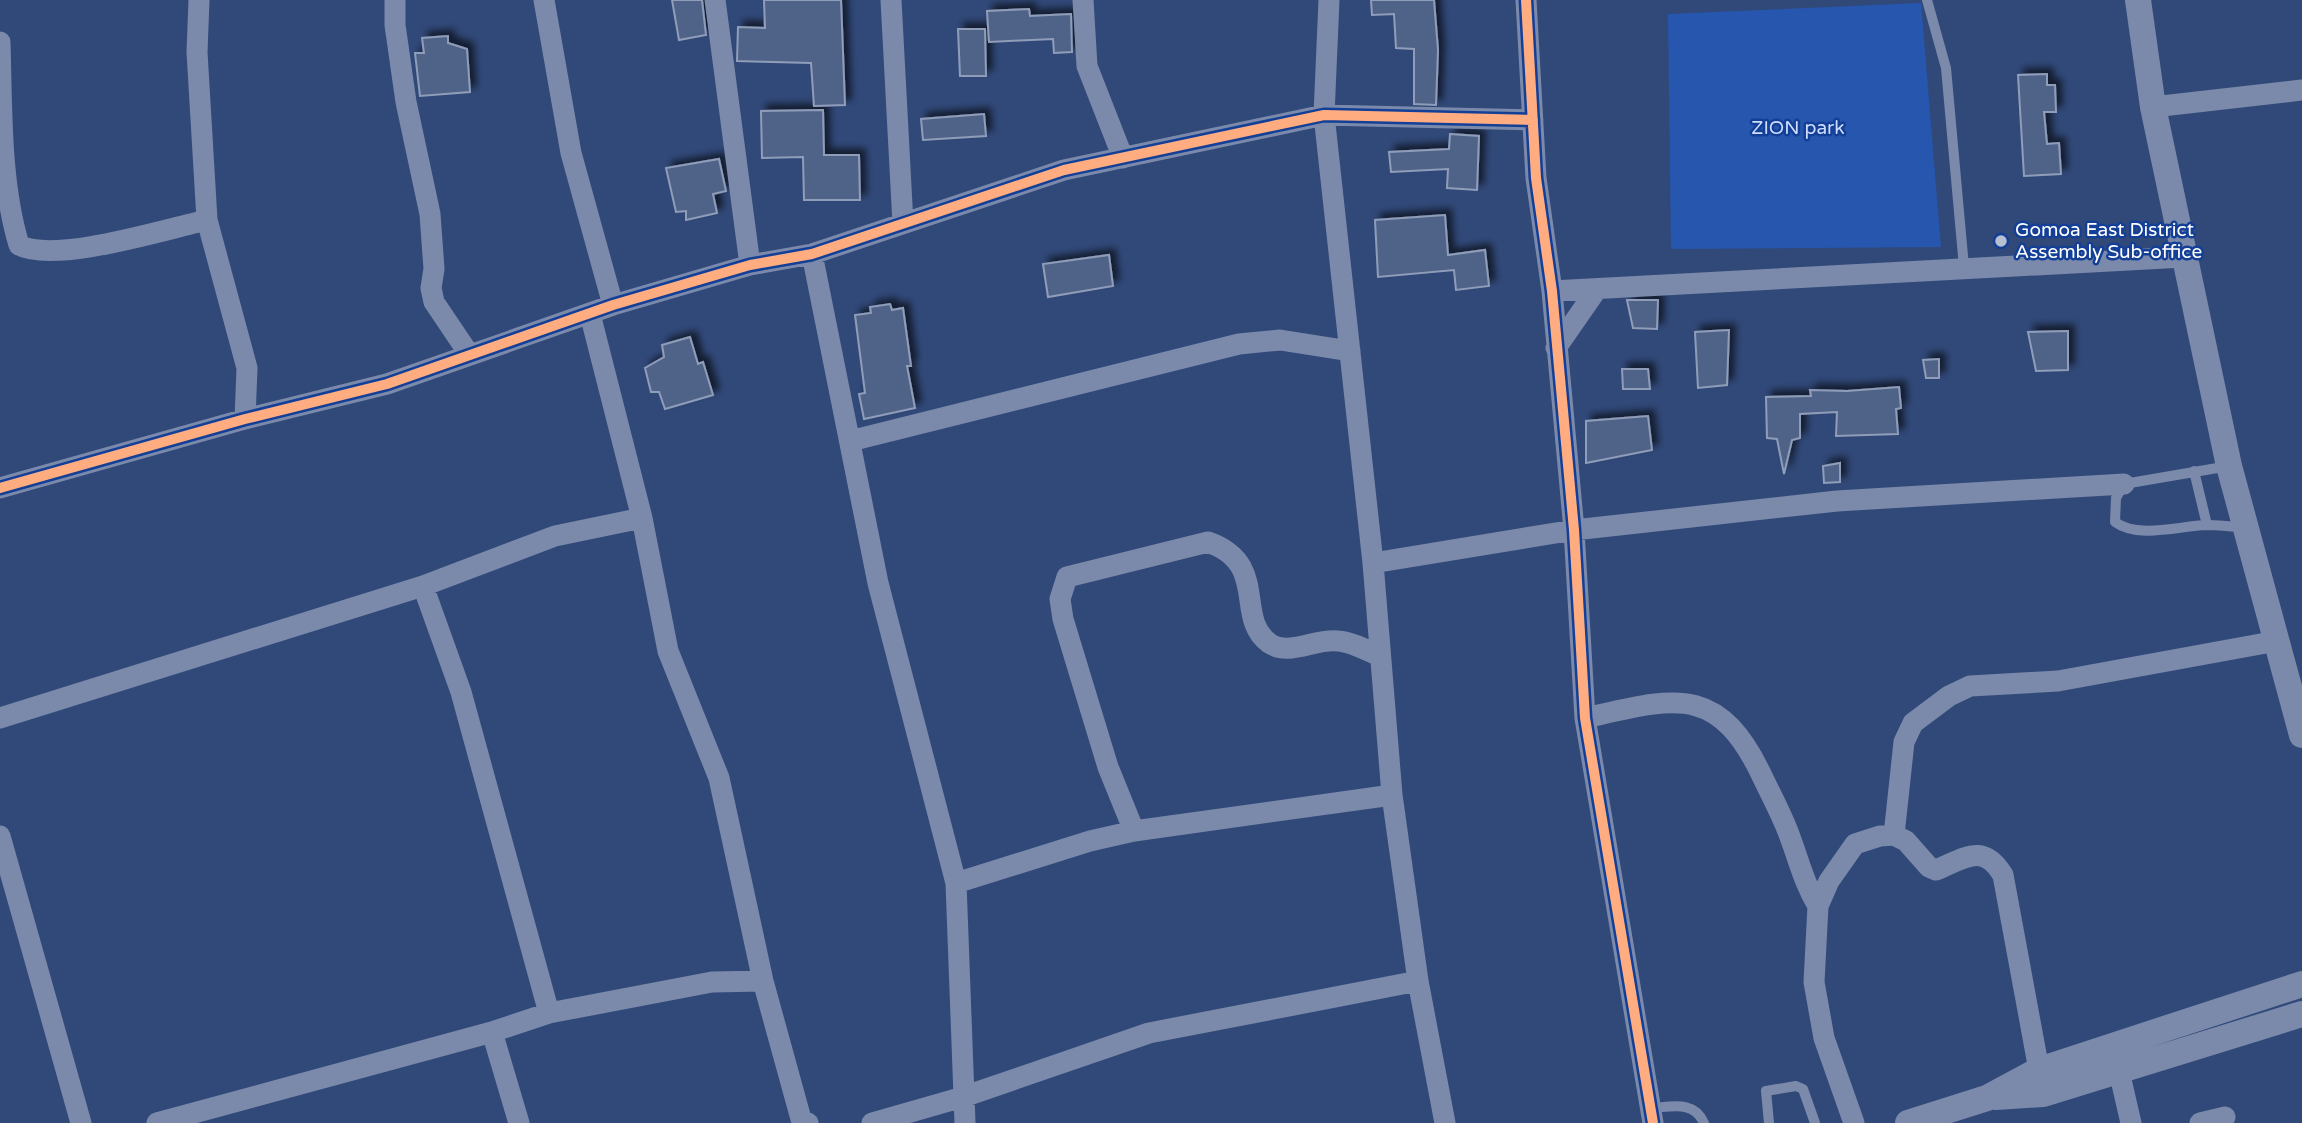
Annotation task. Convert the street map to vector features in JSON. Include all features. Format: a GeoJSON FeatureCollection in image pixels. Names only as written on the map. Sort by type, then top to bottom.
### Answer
{"type":"FeatureCollection","features":[{"type":"Feature","properties":{"kind":"street"},"geometry":{"type":"LineString","coordinates":[[199,0],[197,52],[207,220],[247,368],[245,419]]}},
{"type":"Feature","properties":{"kind":"street"},"geometry":{"type":"LineString","coordinates":[[395,0],[395,25],[405,102],[430,214],[434,269],[431,288],[435,302],[469,354]]}},
{"type":"Feature","properties":{"kind":"street"},"geometry":{"type":"LineString","coordinates":[[544,0],[571,153],[613,304]]}},
{"type":"Feature","properties":{"kind":"street"},"geometry":{"type":"LineString","coordinates":[[715,0],[750,265]]}},
{"type":"Feature","properties":{"kind":"street"},"geometry":{"type":"LineString","coordinates":[[891,0],[903,224]]}},
{"type":"Feature","properties":{"kind":"street"},"geometry":{"type":"LineString","coordinates":[[1083,0],[1087,66],[1123,158]]}},
{"type":"Feature","properties":{"kind":"street"},"geometry":{"type":"LineString","coordinates":[[1329,0],[1324,114],[1373,563],[1392,795],[1418,981],[1446,1123]]}},
{"type":"Feature","properties":{"kind":"street"},"geometry":{"type":"LineString","coordinates":[[1526,0],[1536,178],[1552,291],[1574,530],[1585,718],[1652,1116]]}},
{"type":"Feature","properties":{"kind":"street"},"geometry":{"type":"LineString","coordinates":[[2138,0],[2153,107],[2229,466],[2302,735]]}},
{"type":"Feature","properties":{"kind":"street"},"geometry":{"type":"LineString","coordinates":[[0,42],[4,158],[13,226],[19,245],[31,252],[69,251],[207,220]]}},
{"type":"Feature","properties":{"kind":"street"},"geometry":{"type":"LineString","coordinates":[[2153,107],[2302,90]]}},
{"type":"Feature","properties":{"kind":"street"},"geometry":{"type":"LineString","coordinates":[[0,488],[245,419],[387,384],[613,304],[750,265],[812,254],[1064,170],[1324,114],[1533,120]]}},
{"type":"Feature","properties":{"kind":"street"},"geometry":{"type":"LineString","coordinates":[[812,254],[878,583],[913,729],[956,883],[965,1123]]}},
{"type":"Feature","properties":{"kind":"street"},"geometry":{"type":"LineString","coordinates":[[1552,291],[2184,257]]}},
{"type":"Feature","properties":{"kind":"street"},"geometry":{"type":"LineString","coordinates":[[1556,348],[1597,289]]}},
{"type":"Feature","properties":{"kind":"street"},"geometry":{"type":"LineString","coordinates":[[590,314],[642,518],[668,651],[719,778],[764,981],[800,1122]]}},
{"type":"Feature","properties":{"kind":"street"},"geometry":{"type":"LineString","coordinates":[[850,442],[1239,344],[1280,340],[1350,351]]}},
{"type":"Feature","properties":{"kind":"street"},"geometry":{"type":"LineString","coordinates":[[1373,563],[1574,530],[1837,501],[2124,484]]}},
{"type":"Feature","properties":{"kind":"street"},"geometry":{"type":"LineString","coordinates":[[0,718],[423,586],[555,536],[642,518]]}},
{"type":"Feature","properties":{"kind":"street"},"geometry":{"type":"LineString","coordinates":[[1133,831],[1108,767],[1063,619],[1060,599],[1067,577],[1208,542],[1227,551],[1239,562],[1248,581],[1255,623],[1266,641],[1288,649],[1337,640],[1379,656]]}},
{"type":"Feature","properties":{"kind":"street"},"geometry":{"type":"LineString","coordinates":[[423,586],[461,692],[549,1013]]}},
{"type":"Feature","properties":{"kind":"street"},"geometry":{"type":"LineString","coordinates":[[1894,835],[1905,742],[1913,723],[1949,696],[1970,686],[2059,681],[2277,641]]}},
{"type":"Feature","properties":{"kind":"street"},"geometry":{"type":"LineString","coordinates":[[1585,718],[1637,706],[1684,703],[1712,710],[1731,724],[1748,746],[1791,838],[1804,883],[1818,906]]}},
{"type":"Feature","properties":{"kind":"street"},"geometry":{"type":"LineString","coordinates":[[956,883],[1090,841],[1133,831],[1392,795]]}},
{"type":"Feature","properties":{"kind":"street"},"geometry":{"type":"LineString","coordinates":[[1854,1123],[1825,1038],[1814,982],[1818,906],[1829,881],[1855,844],[1880,836],[1894,835],[1906,841],[1929,867],[1936,870],[1978,855],[1989,856],[1995,862],[2003,875],[2039,1070]]}},
{"type":"Feature","properties":{"kind":"street"},"geometry":{"type":"LineString","coordinates":[[0,836],[81,1123]]}},
{"type":"Feature","properties":{"kind":"street"},"geometry":{"type":"LineString","coordinates":[[157,1123],[492,1032],[549,1013],[712,982],[764,981]]}},
{"type":"Feature","properties":{"kind":"street"},"geometry":{"type":"LineString","coordinates":[[872,1123],[963,1097],[1149,1033],[1418,981]]}},
{"type":"Feature","properties":{"kind":"street"},"geometry":{"type":"LineString","coordinates":[[1908,1123],[1987,1098],[2039,1070],[2302,985]]}},
{"type":"Feature","properties":{"kind":"street"},"geometry":{"type":"LineString","coordinates":[[1987,1098],[2043,1094],[2302,1014]]}},
{"type":"Feature","properties":{"kind":"street"},"geometry":{"type":"LineString","coordinates":[[492,1032],[519,1123]]}},
{"type":"Feature","properties":{"kind":"street"},"geometry":{"type":"LineString","coordinates":[[2119,1071],[2131,1123]]}},
{"type":"Feature","properties":{"kind":"street"},"geometry":{"type":"LineString","coordinates":[[2200,1123],[2225,1117]]}},
{"type":"Feature","properties":{"kind":"lane"},"geometry":{"type":"LineString","coordinates":[[1927,0],[1945,68],[1964,267]]}},
{"type":"Feature","properties":{"kind":"lane"},"geometry":{"type":"LineString","coordinates":[[2229,466],[2124,484],[2114,508],[2115,522],[2123,528],[2207,525],[2245,527]]}},
{"type":"Feature","properties":{"kind":"lane"},"geometry":{"type":"LineString","coordinates":[[2194,471],[2207,525]]}},
{"type":"Feature","properties":{"kind":"lane"},"geometry":{"type":"LineString","coordinates":[[1769,1123],[1766,1091],[1796,1086],[1803,1089],[1815,1123]]}},
{"type":"Feature","properties":{"kind":"lane"},"geometry":{"type":"LineString","coordinates":[[1652,1116],[1688,1106],[1699,1113],[1704,1123]]}},
{"type":"Feature","properties":{"kind":"green space","name":"ZION park"},"geometry":{"type":"Polygon","coordinates":[[[1921,3],[1941,247],[1671,249],[1668,14],[1921,3]]]}},
{"type":"Feature","properties":{"kind":"building"},"geometry":{"type":"Polygon","coordinates":[[[672,0],[702,0],[706,35],[679,40],[672,0]]]}},
{"type":"Feature","properties":{"kind":"building"},"geometry":{"type":"Polygon","coordinates":[[[764,0],[841,0],[845,105],[814,106],[811,63],[737,61],[738,27],[765,28],[764,0]]]}},
{"type":"Feature","properties":{"kind":"building"},"geometry":{"type":"Polygon","coordinates":[[[1371,0],[1434,0],[1438,50],[1436,105],[1414,104],[1414,49],[1396,48],[1394,14],[1372,15],[1371,0]]]}},
{"type":"Feature","properties":{"kind":"building"},"geometry":{"type":"Polygon","coordinates":[[[1029,9],[1030,16],[1071,14],[1072,52],[1054,53],[1053,39],[989,42],[987,11],[1029,9]]]}},
{"type":"Feature","properties":{"kind":"building"},"geometry":{"type":"Polygon","coordinates":[[[958,29],[985,29],[986,76],[960,76],[958,29]]]}},
{"type":"Feature","properties":{"kind":"building"},"geometry":{"type":"Polygon","coordinates":[[[448,36],[448,43],[467,49],[470,92],[420,96],[415,53],[424,53],[422,38],[448,36]]]}},
{"type":"Feature","properties":{"kind":"building"},"geometry":{"type":"Polygon","coordinates":[[[2047,74],[2047,85],[2055,85],[2056,112],[2044,112],[2047,144],[2059,143],[2061,174],[2024,176],[2018,75],[2047,74]]]}},
{"type":"Feature","properties":{"kind":"building"},"geometry":{"type":"Polygon","coordinates":[[[823,110],[824,155],[859,155],[860,200],[804,200],[803,157],[762,158],[761,111],[823,110]]]}},
{"type":"Feature","properties":{"kind":"building"},"geometry":{"type":"Polygon","coordinates":[[[984,114],[986,136],[923,140],[921,119],[984,114]]]}},
{"type":"Feature","properties":{"kind":"building"},"geometry":{"type":"Polygon","coordinates":[[[1450,134],[1479,136],[1477,190],[1447,188],[1448,169],[1391,172],[1389,152],[1449,149],[1450,134]]]}},
{"type":"Feature","properties":{"kind":"building"},"geometry":{"type":"Polygon","coordinates":[[[719,159],[726,191],[713,194],[717,213],[686,220],[686,211],[676,212],[666,168],[719,159]]]}},
{"type":"Feature","properties":{"kind":"building"},"geometry":{"type":"Polygon","coordinates":[[[1445,215],[1448,255],[1485,250],[1489,286],[1456,290],[1454,270],[1378,277],[1375,220],[1445,215]]]}},
{"type":"Feature","properties":{"kind":"building"},"geometry":{"type":"Polygon","coordinates":[[[1109,255],[1113,286],[1048,297],[1043,264],[1109,255]]]}},
{"type":"Feature","properties":{"kind":"building"},"geometry":{"type":"Polygon","coordinates":[[[1627,300],[1658,300],[1657,329],[1633,328],[1627,300]]]}},
{"type":"Feature","properties":{"kind":"building"},"geometry":{"type":"Polygon","coordinates":[[[890,304],[892,310],[903,308],[911,366],[907,366],[915,408],[864,419],[859,394],[865,393],[855,315],[871,313],[870,307],[890,304]]]}},
{"type":"Feature","properties":{"kind":"building"},"geometry":{"type":"Polygon","coordinates":[[[1729,330],[1727,385],[1698,388],[1695,332],[1729,330]]]}},
{"type":"Feature","properties":{"kind":"building"},"geometry":{"type":"Polygon","coordinates":[[[2068,331],[2068,370],[2036,371],[2028,332],[2068,331]]]}},
{"type":"Feature","properties":{"kind":"building"},"geometry":{"type":"Polygon","coordinates":[[[690,337],[698,364],[703,362],[713,395],[665,409],[659,392],[651,392],[645,368],[664,357],[662,345],[690,337]]]}},
{"type":"Feature","properties":{"kind":"building"},"geometry":{"type":"Polygon","coordinates":[[[1939,359],[1939,378],[1926,378],[1923,360],[1939,359]]]}},
{"type":"Feature","properties":{"kind":"building"},"geometry":{"type":"Polygon","coordinates":[[[1622,369],[1648,369],[1650,389],[1623,389],[1622,369]]]}},
{"type":"Feature","properties":{"kind":"building"},"geometry":{"type":"Polygon","coordinates":[[[1899,387],[1901,408],[1896,409],[1898,434],[1836,436],[1837,412],[1800,414],[1800,438],[1792,440],[1784,474],[1777,439],[1767,438],[1766,397],[1811,396],[1810,390],[1847,391],[1899,387]]]}},
{"type":"Feature","properties":{"kind":"building"},"geometry":{"type":"Polygon","coordinates":[[[1648,416],[1652,450],[1586,463],[1586,421],[1648,416]]]}},
{"type":"Feature","properties":{"kind":"building"},"geometry":{"type":"Polygon","coordinates":[[[1840,463],[1840,482],[1824,483],[1823,466],[1840,463]]]}},
{"type":"Feature","properties":{"kind":"cycle path"},"geometry":{"type":"LineString","coordinates":[[1526,0],[1536,178],[1552,291],[1574,530],[1585,718],[1653,1123]]}},
{"type":"Feature","properties":{"kind":"cycle path"},"geometry":{"type":"LineString","coordinates":[[0,488],[245,419],[387,384],[613,305],[750,265],[812,254],[1064,170],[1324,115],[1533,120]]}},
{"type":"Feature","properties":{"kind":"place","name":"Gomoa East District Assembly Sub-office"},"geometry":{"type":"Point","coordinates":[2001,241]}}]}
